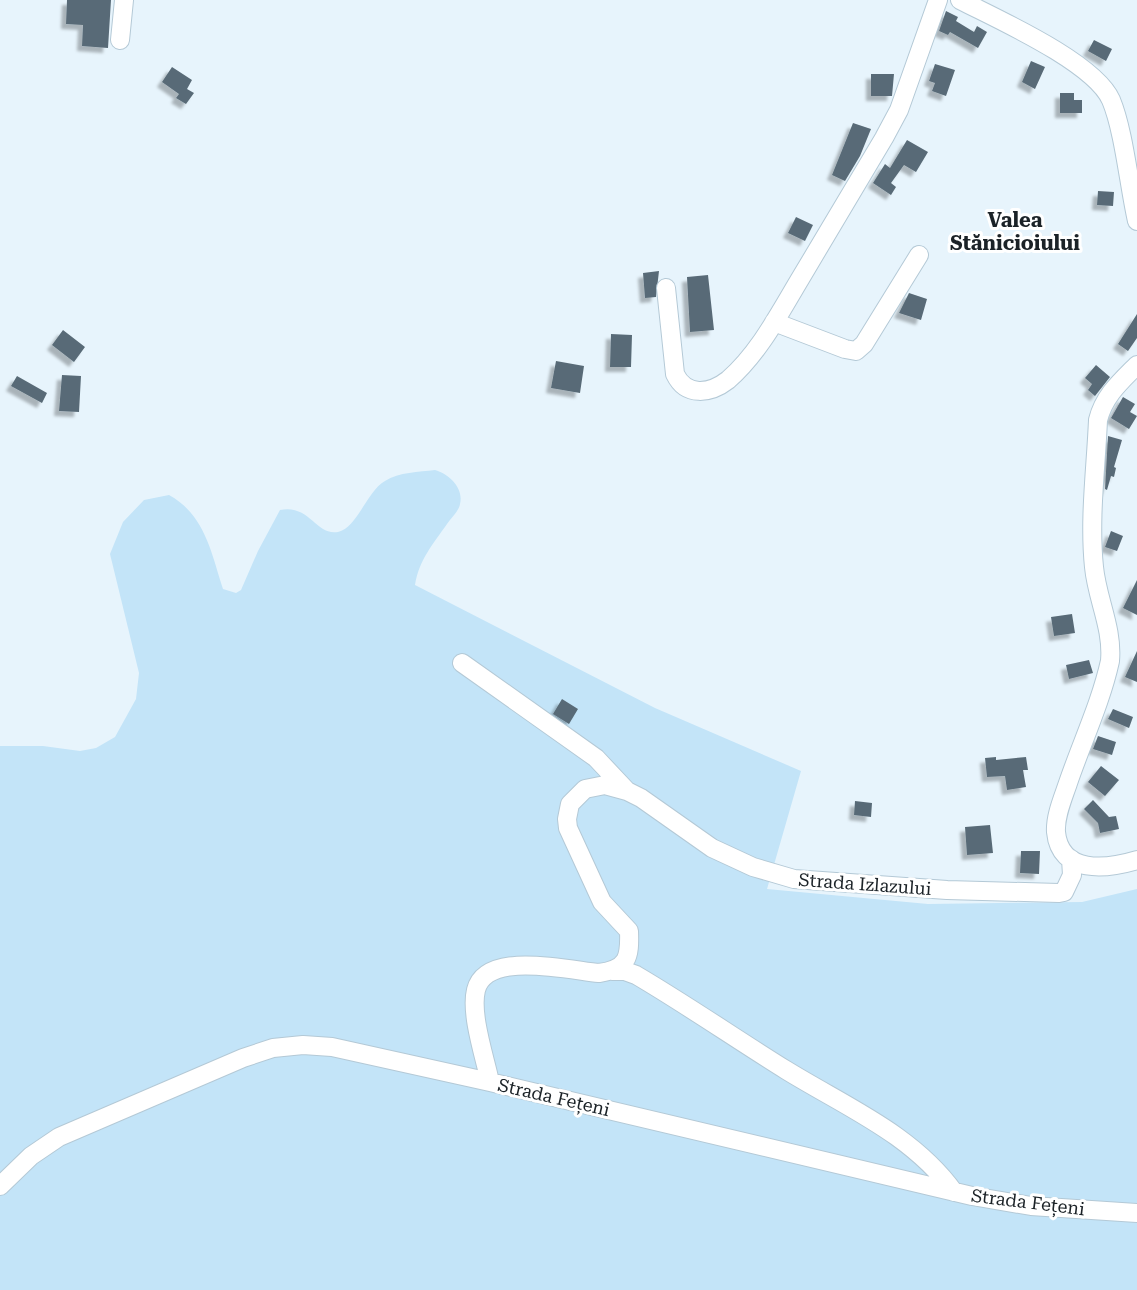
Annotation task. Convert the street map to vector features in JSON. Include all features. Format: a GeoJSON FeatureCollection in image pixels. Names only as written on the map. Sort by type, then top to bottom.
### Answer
{"type":"FeatureCollection","features":[{"type":"Feature","properties":{"kind":"street"},"geometry":{"type":"LineString","coordinates":[[120,40],[124,0]]}},
{"type":"Feature","properties":{"kind":"street"},"geometry":{"type":"LineString","coordinates":[[666,288],[675,374],[679,383],[688,390],[708,390],[728,380],[761,342],[774,322],[899,110],[939,0]]}},
{"type":"Feature","properties":{"kind":"street"},"geometry":{"type":"LineString","coordinates":[[960,0],[1058,52],[1104,88],[1112,103],[1137,218]]}},
{"type":"Feature","properties":{"kind":"street"},"geometry":{"type":"LineString","coordinates":[[774,322],[856,351],[864,344],[919,255]]}},
{"type":"Feature","properties":{"kind":"street"},"geometry":{"type":"LineString","coordinates":[[1137,365],[1110,392],[1101,406],[1098,420],[1092,548],[1097,593],[1112,647],[1107,677],[1057,818],[1058,840],[1071,860],[1085,867],[1102,867],[1137,860]]}},
{"type":"Feature","properties":{"kind":"street"},"geometry":{"type":"LineString","coordinates":[[462,663],[596,758],[627,791]]}},
{"type":"Feature","properties":{"kind":"street","name":"Strada Izlazului"},"geometry":{"type":"LineString","coordinates":[[612,971],[624,964],[628,955],[628,931],[602,902],[576,849],[567,819],[570,804],[585,789],[605,785],[627,791],[712,848],[753,867],[794,879],[947,890],[1059,893],[1064,892],[1070,882],[1071,860]]}},
{"type":"Feature","properties":{"kind":"street"},"geometry":{"type":"LineString","coordinates":[[490,1082],[475,1005],[476,990],[489,972],[499,967],[518,966],[599,973],[626,971],[636,975],[829,1096],[896,1133],[930,1164],[954,1192]]}},
{"type":"Feature","properties":{"kind":"street","name":"Strada Fețeni"},"geometry":{"type":"LineString","coordinates":[[0,1186],[31,1156],[59,1137],[218,1068],[273,1048],[303,1045],[332,1047],[490,1082],[954,1192],[1031,1206],[1137,1213]]}},
{"type":"Feature","properties":{"kind":"shaded area"},"geometry":{"type":"Polygon","coordinates":[[[435,470],[445,475],[458,487],[460,504],[457,512],[427,553],[415,585],[655,708],[801,771],[767,889],[928,904],[1082,902],[1137,889],[1137,1290],[0,1290],[0,746],[43,746],[80,751],[96,748],[115,737],[136,699],[139,673],[110,554],[123,522],[144,500],[169,495],[191,513],[205,536],[223,589],[236,593],[241,590],[258,551],[280,510],[299,511],[324,529],[338,532],[351,524],[373,493],[385,481],[403,474],[435,470]]]}},
{"type":"Feature","properties":{"kind":"building"},"geometry":{"type":"Polygon","coordinates":[[[67,0],[111,0],[108,48],[82,46],[83,25],[66,24],[67,0]]]}},
{"type":"Feature","properties":{"kind":"building"},"geometry":{"type":"Polygon","coordinates":[[[946,11],[958,17],[956,21],[974,32],[977,26],[987,32],[978,48],[950,32],[948,35],[939,31],[946,11]]]}},
{"type":"Feature","properties":{"kind":"building"},"geometry":{"type":"Polygon","coordinates":[[[1094,40],[1112,49],[1106,61],[1088,51],[1094,40]]]}},
{"type":"Feature","properties":{"kind":"building"},"geometry":{"type":"Polygon","coordinates":[[[1031,61],[1045,67],[1035,89],[1022,82],[1031,61]]]}},
{"type":"Feature","properties":{"kind":"building"},"geometry":{"type":"Polygon","coordinates":[[[935,64],[955,70],[946,96],[932,91],[935,83],[929,81],[935,64]]]}},
{"type":"Feature","properties":{"kind":"building"},"geometry":{"type":"Polygon","coordinates":[[[172,67],[192,80],[187,89],[194,93],[186,104],[176,98],[179,94],[162,82],[172,67]]]}},
{"type":"Feature","properties":{"kind":"building"},"geometry":{"type":"Polygon","coordinates":[[[871,74],[894,74],[892,96],[871,96],[871,74]]]}},
{"type":"Feature","properties":{"kind":"building"},"geometry":{"type":"Polygon","coordinates":[[[1060,93],[1074,93],[1074,100],[1082,100],[1082,113],[1060,113],[1060,93]]]}},
{"type":"Feature","properties":{"kind":"building"},"geometry":{"type":"Polygon","coordinates":[[[853,123],[871,129],[860,156],[845,181],[832,175],[853,123]]]}},
{"type":"Feature","properties":{"kind":"building"},"geometry":{"type":"Polygon","coordinates":[[[907,140],[928,152],[916,172],[904,165],[891,183],[896,187],[891,195],[873,183],[885,164],[890,168],[907,140]]]}},
{"type":"Feature","properties":{"kind":"building"},"geometry":{"type":"Polygon","coordinates":[[[1098,191],[1114,192],[1113,206],[1097,205],[1098,191]]]}},
{"type":"Feature","properties":{"kind":"building"},"geometry":{"type":"Polygon","coordinates":[[[796,217],[813,225],[805,241],[788,233],[796,217]]]}},
{"type":"Feature","properties":{"kind":"building"},"geometry":{"type":"Polygon","coordinates":[[[659,271],[656,297],[645,298],[643,273],[659,271]]]}},
{"type":"Feature","properties":{"kind":"building"},"geometry":{"type":"Polygon","coordinates":[[[708,275],[714,330],[690,332],[687,277],[708,275]]]}},
{"type":"Feature","properties":{"kind":"building"},"geometry":{"type":"Polygon","coordinates":[[[909,293],[927,299],[921,320],[899,313],[909,293]]]}},
{"type":"Feature","properties":{"kind":"building"},"geometry":{"type":"Polygon","coordinates":[[[1137,314],[1137,338],[1128,351],[1118,344],[1137,314]]]}},
{"type":"Feature","properties":{"kind":"building"},"geometry":{"type":"Polygon","coordinates":[[[63,330],[85,347],[74,362],[52,345],[63,330]]]}},
{"type":"Feature","properties":{"kind":"building"},"geometry":{"type":"Polygon","coordinates":[[[611,334],[632,335],[631,367],[610,367],[611,334]]]}},
{"type":"Feature","properties":{"kind":"building"},"geometry":{"type":"Polygon","coordinates":[[[556,361],[584,366],[580,393],[551,388],[556,361]]]}},
{"type":"Feature","properties":{"kind":"building"},"geometry":{"type":"Polygon","coordinates":[[[1096,365],[1110,377],[1095,396],[1088,390],[1092,384],[1085,378],[1096,365]]]}},
{"type":"Feature","properties":{"kind":"building"},"geometry":{"type":"Polygon","coordinates":[[[62,375],[81,376],[79,412],[59,411],[62,375]]]}},
{"type":"Feature","properties":{"kind":"building"},"geometry":{"type":"Polygon","coordinates":[[[17,376],[47,393],[42,403],[11,386],[17,376]]]}},
{"type":"Feature","properties":{"kind":"building"},"geometry":{"type":"Polygon","coordinates":[[[1123,397],[1135,404],[1130,412],[1137,416],[1129,429],[1111,418],[1123,397]]]}},
{"type":"Feature","properties":{"kind":"building"},"geometry":{"type":"Polygon","coordinates":[[[1108,436],[1122,440],[1114,467],[1116,468],[1114,477],[1111,476],[1107,490],[1105,489],[1108,436]]]}},
{"type":"Feature","properties":{"kind":"building"},"geometry":{"type":"Polygon","coordinates":[[[1111,531],[1123,536],[1117,551],[1105,547],[1111,531]]]}},
{"type":"Feature","properties":{"kind":"building"},"geometry":{"type":"Polygon","coordinates":[[[1137,580],[1137,615],[1123,608],[1137,580]]]}},
{"type":"Feature","properties":{"kind":"building"},"geometry":{"type":"Polygon","coordinates":[[[1072,614],[1075,633],[1054,636],[1051,617],[1072,614]]]}},
{"type":"Feature","properties":{"kind":"building"},"geometry":{"type":"Polygon","coordinates":[[[1137,651],[1137,682],[1125,677],[1137,651]]]}},
{"type":"Feature","properties":{"kind":"building"},"geometry":{"type":"Polygon","coordinates":[[[1089,660],[1093,673],[1069,679],[1066,665],[1089,660]]]}},
{"type":"Feature","properties":{"kind":"building"},"geometry":{"type":"Polygon","coordinates":[[[562,699],[578,709],[569,724],[553,714],[562,699]]]}},
{"type":"Feature","properties":{"kind":"building"},"geometry":{"type":"Polygon","coordinates":[[[1113,709],[1133,717],[1129,728],[1108,719],[1113,709]]]}},
{"type":"Feature","properties":{"kind":"building"},"geometry":{"type":"Polygon","coordinates":[[[1098,736],[1116,742],[1112,755],[1093,749],[1098,736]]]}},
{"type":"Feature","properties":{"kind":"building"},"geometry":{"type":"Polygon","coordinates":[[[996,757],[996,760],[1026,757],[1028,770],[1023,770],[1026,787],[1007,790],[1005,776],[987,777],[985,758],[996,757]]]}},
{"type":"Feature","properties":{"kind":"building"},"geometry":{"type":"Polygon","coordinates":[[[1101,766],[1119,780],[1105,796],[1088,782],[1101,766]]]}},
{"type":"Feature","properties":{"kind":"building"},"geometry":{"type":"Polygon","coordinates":[[[1093,800],[1109,817],[1116,816],[1119,829],[1100,833],[1098,823],[1084,809],[1093,800]]]}},
{"type":"Feature","properties":{"kind":"building"},"geometry":{"type":"Polygon","coordinates":[[[855,801],[872,803],[871,817],[854,815],[855,801]]]}},
{"type":"Feature","properties":{"kind":"building"},"geometry":{"type":"Polygon","coordinates":[[[990,825],[993,853],[967,855],[965,827],[990,825]]]}},
{"type":"Feature","properties":{"kind":"building"},"geometry":{"type":"Polygon","coordinates":[[[1021,851],[1040,851],[1039,874],[1020,873],[1021,851]]]}},
{"type":"Feature","properties":{"kind":"district","name":"Valea Stănicioiului"},"geometry":{"type":"Point","coordinates":[1015,232]}}]}
